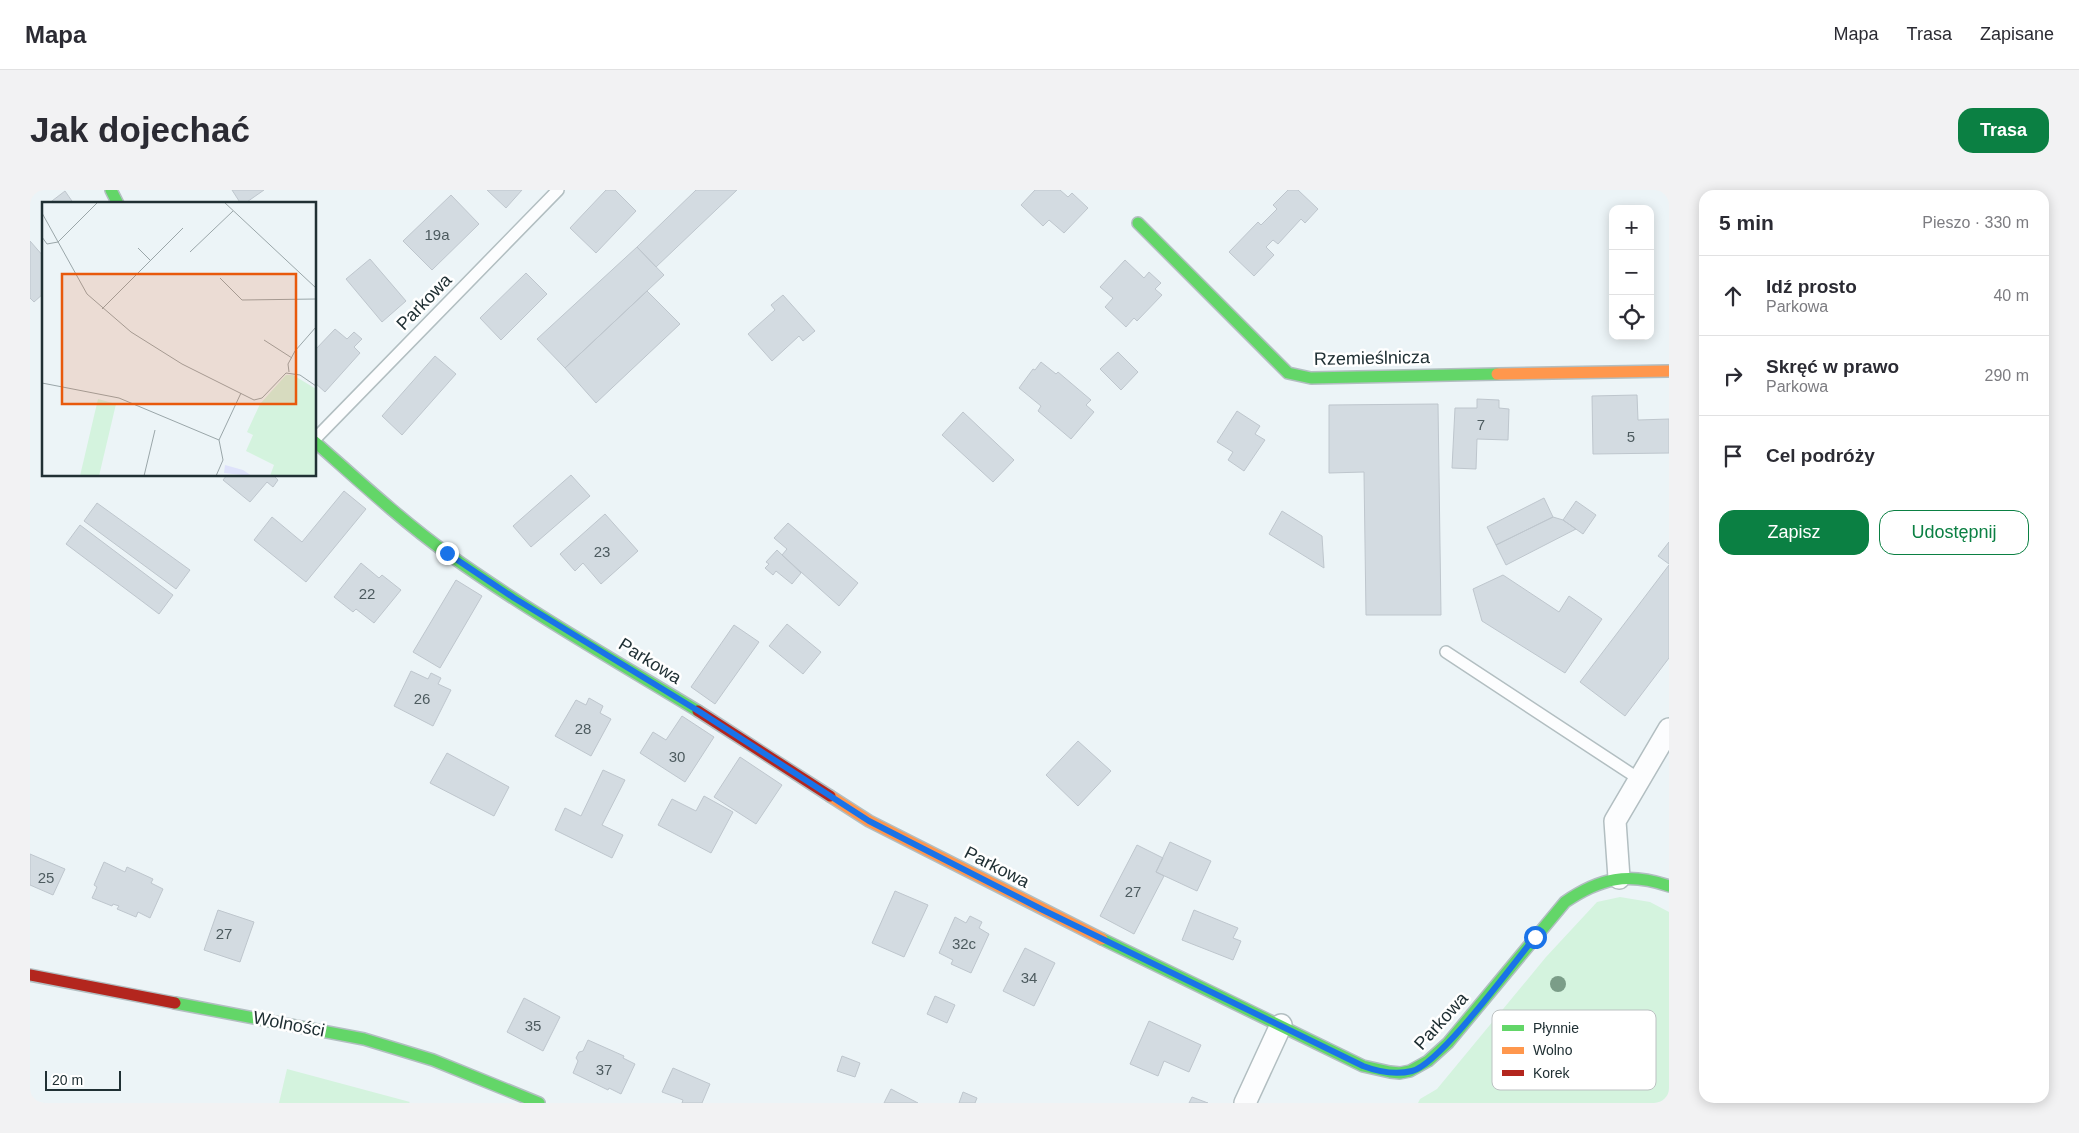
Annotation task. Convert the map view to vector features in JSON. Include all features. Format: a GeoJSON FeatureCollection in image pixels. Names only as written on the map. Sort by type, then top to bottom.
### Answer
{"type":"FeatureCollection","features":[{"type":"Feature","properties":{"kind":"street"},"geometry":{"type":"LineString","coordinates":[[111,190],[117,202]]}},
{"type":"Feature","properties":{"kind":"street","name":"Rzemieślnicza"},"geometry":{"type":"LineString","coordinates":[[1138,223],[1288,373],[1311,378],[1669,371]]}},
{"type":"Feature","properties":{"kind":"street","name":"Parkowa"},"geometry":{"type":"LineString","coordinates":[[316,442],[385,503],[447,553],[514,598],[691,707],[869,821],[1043,910],[1363,1066],[1391,1073],[1413,1071],[1426,1064],[1448,1044],[1565,902],[1580,891],[1599,882],[1619,878],[1641,879],[1669,886]]}},
{"type":"Feature","properties":{"kind":"street"},"geometry":{"type":"LineString","coordinates":[[1619,878],[1615,821],[1669,729]]}},
{"type":"Feature","properties":{"kind":"street","name":"Wolności"},"geometry":{"type":"LineString","coordinates":[[30,975],[364,1039],[433,1060],[539,1103]]}},
{"type":"Feature","properties":{"kind":"street"},"geometry":{"type":"LineString","coordinates":[[1245,1103],[1281,1025]]}},
{"type":"Feature","properties":{"kind":"lane","name":"Parkowa"},"geometry":{"type":"LineString","coordinates":[[316,440],[558,190]]}},
{"type":"Feature","properties":{"kind":"lane"},"geometry":{"type":"LineString","coordinates":[[1446,652],[1639,778]]}},
{"type":"Feature","properties":{"kind":"green space"},"geometry":{"type":"Polygon","coordinates":[[[1620,897],[1650,902],[1669,912],[1669,1103],[1418,1103],[1420,1099],[1437,1089],[1492,1022],[1492,1090],[1656,1090],[1656,1010],[1502,1010],[1546,957],[1597,902],[1620,897]]]}},
{"type":"Feature","properties":{"kind":"green space"},"geometry":{"type":"Polygon","coordinates":[[[287,1069],[410,1102],[279,1103],[287,1069]]]}},
{"type":"Feature","properties":{"kind":"building"},"geometry":{"type":"Polygon","coordinates":[[[232,190],[264,190],[247,202],[240,202],[232,190]]]}},
{"type":"Feature","properties":{"kind":"building"},"geometry":{"type":"Polygon","coordinates":[[[487,190],[522,190],[506,208],[487,190]]]}},
{"type":"Feature","properties":{"kind":"building"},"geometry":{"type":"Polygon","coordinates":[[[606,190],[615,190],[636,211],[596,253],[570,228],[606,190]]]}},
{"type":"Feature","properties":{"kind":"building"},"geometry":{"type":"Polygon","coordinates":[[[696,190],[737,190],[656,267],[637,247],[696,190]]]}},
{"type":"Feature","properties":{"kind":"building"},"geometry":{"type":"Polygon","coordinates":[[[1035,190],[1060,190],[1068,197],[1072,193],[1088,208],[1064,233],[1049,220],[1043,226],[1021,205],[1035,190]]]}},
{"type":"Feature","properties":{"kind":"building"},"geometry":{"type":"Polygon","coordinates":[[[1288,190],[1298,190],[1318,209],[1305,223],[1301,219],[1278,244],[1273,240],[1266,247],[1274,255],[1254,276],[1229,252],[1258,222],[1261,225],[1277,209],[1273,205],[1288,190]]]}},
{"type":"Feature","properties":{"kind":"building"},"geometry":{"type":"Polygon","coordinates":[[[65,191],[73,202],[51,202],[65,191]]]}},
{"type":"Feature","properties":{"kind":"building"},"geometry":{"type":"Polygon","coordinates":[[[451,195],[479,224],[432,270],[403,241],[451,195]]]}},
{"type":"Feature","properties":{"kind":"building"},"geometry":{"type":"Polygon","coordinates":[[[30,241],[42,255],[42,295],[34,302],[30,298],[30,241]]]}},
{"type":"Feature","properties":{"kind":"building"},"geometry":{"type":"Polygon","coordinates":[[[637,247],[664,275],[565,368],[537,339],[637,247]]]}},
{"type":"Feature","properties":{"kind":"building"},"geometry":{"type":"Polygon","coordinates":[[[370,259],[406,301],[382,322],[346,279],[370,259]]]}},
{"type":"Feature","properties":{"kind":"building"},"geometry":{"type":"Polygon","coordinates":[[[1125,260],[1144,278],[1149,272],[1161,283],[1155,289],[1162,295],[1137,321],[1134,318],[1126,327],[1105,307],[1113,298],[1100,287],[1125,260]]]}},
{"type":"Feature","properties":{"kind":"building"},"geometry":{"type":"Polygon","coordinates":[[[526,273],[547,294],[501,340],[480,318],[526,273]]]}},
{"type":"Feature","properties":{"kind":"building"},"geometry":{"type":"Polygon","coordinates":[[[647,291],[680,324],[596,403],[565,368],[647,291]]]}},
{"type":"Feature","properties":{"kind":"building"},"geometry":{"type":"Polygon","coordinates":[[[783,295],[815,331],[803,341],[799,336],[772,361],[748,334],[775,310],[771,305],[783,295]]]}},
{"type":"Feature","properties":{"kind":"building"},"geometry":{"type":"Polygon","coordinates":[[[335,329],[347,339],[354,332],[362,339],[354,347],[360,353],[325,392],[316,384],[316,349],[335,329]]]}},
{"type":"Feature","properties":{"kind":"building"},"geometry":{"type":"Polygon","coordinates":[[[1118,352],[1138,372],[1121,390],[1100,369],[1118,352]]]}},
{"type":"Feature","properties":{"kind":"building"},"geometry":{"type":"Polygon","coordinates":[[[435,356],[456,374],[402,435],[382,416],[435,356]]]}},
{"type":"Feature","properties":{"kind":"building"},"geometry":{"type":"Polygon","coordinates":[[[1041,362],[1056,374],[1058,372],[1091,400],[1086,405],[1094,412],[1071,439],[1038,411],[1041,406],[1019,388],[1033,369],[1035,370],[1041,362]]]}},
{"type":"Feature","properties":{"kind":"building"},"geometry":{"type":"Polygon","coordinates":[[[1637,395],[1638,420],[1669,419],[1669,453],[1593,454],[1592,396],[1637,395]]]}},
{"type":"Feature","properties":{"kind":"building"},"geometry":{"type":"Polygon","coordinates":[[[1477,399],[1499,400],[1499,408],[1509,409],[1508,440],[1477,439],[1476,469],[1452,468],[1455,408],[1477,408],[1477,399]]]}},
{"type":"Feature","properties":{"kind":"building"},"geometry":{"type":"Polygon","coordinates":[[[1438,404],[1441,615],[1366,615],[1364,472],[1329,473],[1329,405],[1438,404]]]}},
{"type":"Feature","properties":{"kind":"building"},"geometry":{"type":"Polygon","coordinates":[[[1237,411],[1260,426],[1255,434],[1265,440],[1244,471],[1228,460],[1233,452],[1217,442],[1237,411]]]}},
{"type":"Feature","properties":{"kind":"building"},"geometry":{"type":"Polygon","coordinates":[[[963,412],[1014,460],[993,482],[942,435],[963,412]]]}},
{"type":"Feature","properties":{"kind":"building"},"geometry":{"type":"Polygon","coordinates":[[[571,475],[590,496],[531,547],[513,526],[571,475]]]}},
{"type":"Feature","properties":{"kind":"building"},"geometry":{"type":"Polygon","coordinates":[[[226,476],[274,476],[278,480],[273,487],[267,482],[250,502],[223,480],[226,476]]]}},
{"type":"Feature","properties":{"kind":"building"},"geometry":{"type":"Polygon","coordinates":[[[344,491],[366,509],[306,582],[254,540],[272,517],[302,542],[344,491]]]}},
{"type":"Feature","properties":{"kind":"building"},"geometry":{"type":"Polygon","coordinates":[[[1544,498],[1553,517],[1496,545],[1487,527],[1544,498]]]}},
{"type":"Feature","properties":{"kind":"building"},"geometry":{"type":"Polygon","coordinates":[[[1576,501],[1596,515],[1583,534],[1563,520],[1576,501]]]}},
{"type":"Feature","properties":{"kind":"building"},"geometry":{"type":"Polygon","coordinates":[[[97,503],[190,570],[176,589],[84,521],[97,503]]]}},
{"type":"Feature","properties":{"kind":"building"},"geometry":{"type":"Polygon","coordinates":[[[1282,511],[1322,536],[1324,568],[1269,534],[1282,511]]]}},
{"type":"Feature","properties":{"kind":"building"},"geometry":{"type":"Polygon","coordinates":[[[605,514],[638,551],[601,584],[583,563],[575,571],[560,554],[605,514]]]}},
{"type":"Feature","properties":{"kind":"building"},"geometry":{"type":"Polygon","coordinates":[[[1553,517],[1563,520],[1576,529],[1506,565],[1496,545],[1553,517]]]}},
{"type":"Feature","properties":{"kind":"building"},"geometry":{"type":"Polygon","coordinates":[[[788,523],[858,583],[839,606],[782,555],[787,549],[774,538],[788,523]]]}},
{"type":"Feature","properties":{"kind":"building"},"geometry":{"type":"Polygon","coordinates":[[[80,525],[173,595],[159,614],[66,544],[80,525]]]}},
{"type":"Feature","properties":{"kind":"building"},"geometry":{"type":"Polygon","coordinates":[[[1669,542],[1669,564],[1658,556],[1669,542]]]}},
{"type":"Feature","properties":{"kind":"building"},"geometry":{"type":"Polygon","coordinates":[[[777,550],[801,573],[792,584],[776,571],[773,575],[765,568],[769,564],[766,562],[777,550]]]}},
{"type":"Feature","properties":{"kind":"building"},"geometry":{"type":"Polygon","coordinates":[[[361,563],[379,578],[382,575],[401,590],[374,623],[356,609],[353,612],[334,597],[361,563]]]}},
{"type":"Feature","properties":{"kind":"building"},"geometry":{"type":"Polygon","coordinates":[[[1669,565],[1669,658],[1625,716],[1580,682],[1669,565]]]}},
{"type":"Feature","properties":{"kind":"building"},"geometry":{"type":"Polygon","coordinates":[[[1503,575],[1559,612],[1569,596],[1602,619],[1565,673],[1482,621],[1473,589],[1503,575]]]}},
{"type":"Feature","properties":{"kind":"building"},"geometry":{"type":"Polygon","coordinates":[[[456,580],[482,596],[440,668],[413,652],[456,580]]]}},
{"type":"Feature","properties":{"kind":"building"},"geometry":{"type":"Polygon","coordinates":[[[787,624],[821,652],[803,674],[769,646],[787,624]]]}},
{"type":"Feature","properties":{"kind":"building"},"geometry":{"type":"Polygon","coordinates":[[[734,625],[759,642],[715,704],[691,687],[734,625]]]}},
{"type":"Feature","properties":{"kind":"building"},"geometry":{"type":"Polygon","coordinates":[[[411,671],[428,679],[431,673],[441,678],[438,684],[451,690],[433,726],[394,706],[411,671]]]}},
{"type":"Feature","properties":{"kind":"building"},"geometry":{"type":"Polygon","coordinates":[[[589,698],[603,706],[600,713],[611,719],[591,756],[555,736],[576,700],[586,705],[589,698]]]}},
{"type":"Feature","properties":{"kind":"building"},"geometry":{"type":"Polygon","coordinates":[[[682,716],[714,737],[685,782],[640,753],[653,732],[666,740],[682,716]]]}},
{"type":"Feature","properties":{"kind":"building"},"geometry":{"type":"Polygon","coordinates":[[[1078,741],[1111,771],[1078,806],[1046,775],[1078,741]]]}},
{"type":"Feature","properties":{"kind":"building"},"geometry":{"type":"Polygon","coordinates":[[[447,753],[509,787],[494,816],[430,783],[447,753]]]}},
{"type":"Feature","properties":{"kind":"building"},"geometry":{"type":"Polygon","coordinates":[[[740,757],[782,785],[756,824],[714,797],[740,757]]]}},
{"type":"Feature","properties":{"kind":"building"},"geometry":{"type":"Polygon","coordinates":[[[603,770],[625,780],[602,825],[623,835],[612,858],[555,830],[565,808],[581,816],[603,770]]]}},
{"type":"Feature","properties":{"kind":"building"},"geometry":{"type":"Polygon","coordinates":[[[704,796],[733,812],[711,853],[658,825],[672,799],[696,811],[704,796]]]}},
{"type":"Feature","properties":{"kind":"building"},"geometry":{"type":"Polygon","coordinates":[[[1170,842],[1211,861],[1197,891],[1156,872],[1170,842]]]}},
{"type":"Feature","properties":{"kind":"building"},"geometry":{"type":"Polygon","coordinates":[[[1137,845],[1163,858],[1156,872],[1164,876],[1134,934],[1100,916],[1137,845]]]}},
{"type":"Feature","properties":{"kind":"building"},"geometry":{"type":"Polygon","coordinates":[[[30,854],[65,869],[53,895],[30,885],[30,854]]]}},
{"type":"Feature","properties":{"kind":"building"},"geometry":{"type":"Polygon","coordinates":[[[104,862],[125,872],[127,867],[153,879],[151,883],[163,889],[150,918],[138,912],[136,917],[117,909],[119,906],[113,904],[112,906],[92,898],[97,887],[94,885],[104,862]]]}},
{"type":"Feature","properties":{"kind":"building"},"geometry":{"type":"Polygon","coordinates":[[[895,891],[928,905],[904,957],[872,943],[895,891]]]}},
{"type":"Feature","properties":{"kind":"building"},"geometry":{"type":"Polygon","coordinates":[[[218,910],[254,922],[240,962],[204,950],[218,910]]]}},
{"type":"Feature","properties":{"kind":"building"},"geometry":{"type":"Polygon","coordinates":[[[1194,910],[1238,928],[1233,938],[1241,941],[1233,960],[1182,940],[1194,910]]]}},
{"type":"Feature","properties":{"kind":"building"},"geometry":{"type":"Polygon","coordinates":[[[970,916],[982,922],[979,928],[989,934],[971,973],[951,964],[953,960],[939,953],[955,917],[966,923],[970,916]]]}},
{"type":"Feature","properties":{"kind":"building"},"geometry":{"type":"Polygon","coordinates":[[[1025,948],[1055,963],[1034,1006],[1003,991],[1025,948]]]}},
{"type":"Feature","properties":{"kind":"building"},"geometry":{"type":"Polygon","coordinates":[[[935,996],[955,1005],[947,1023],[927,1014],[935,996]]]}},
{"type":"Feature","properties":{"kind":"building"},"geometry":{"type":"Polygon","coordinates":[[[524,998],[560,1017],[543,1051],[507,1032],[524,998]]]}},
{"type":"Feature","properties":{"kind":"building"},"geometry":{"type":"Polygon","coordinates":[[[1149,1021],[1201,1045],[1189,1072],[1164,1061],[1158,1076],[1130,1064],[1149,1021]]]}},
{"type":"Feature","properties":{"kind":"building"},"geometry":{"type":"Polygon","coordinates":[[[588,1040],[624,1056],[623,1058],[635,1064],[621,1094],[609,1088],[608,1090],[573,1073],[578,1061],[576,1058],[579,1052],[583,1051],[588,1040]]]}},
{"type":"Feature","properties":{"kind":"building"},"geometry":{"type":"Polygon","coordinates":[[[842,1056],[860,1063],[855,1077],[837,1071],[842,1056]]]}},
{"type":"Feature","properties":{"kind":"building"},"geometry":{"type":"Polygon","coordinates":[[[673,1068],[710,1084],[702,1103],[682,1103],[683,1100],[662,1092],[673,1068]]]}},
{"type":"Feature","properties":{"kind":"building"},"geometry":{"type":"Polygon","coordinates":[[[891,1089],[918,1103],[884,1103],[891,1089]]]}},
{"type":"Feature","properties":{"kind":"building"},"geometry":{"type":"Polygon","coordinates":[[[963,1092],[977,1098],[975,1103],[959,1103],[963,1092]]]}},
{"type":"Feature","properties":{"kind":"building"},"geometry":{"type":"Polygon","coordinates":[[[1192,1097],[1208,1103],[1189,1103],[1192,1097]]]}},
{"type":"Feature","properties":{"kind":"traffic: fast"},"geometry":{"type":"LineString","coordinates":[[111,190],[117,202]]}},
{"type":"Feature","properties":{"kind":"traffic: fast"},"geometry":{"type":"LineString","coordinates":[[1138,223],[1288,373],[1311,378],[1497,374]]}},
{"type":"Feature","properties":{"kind":"traffic: fast"},"geometry":{"type":"LineString","coordinates":[[316,443],[397,514],[448,554],[540,615],[698,711]]}},
{"type":"Feature","properties":{"kind":"traffic: fast"},"geometry":{"type":"LineString","coordinates":[[1102,939],[1363,1066],[1400,1073],[1410,1071],[1428,1061],[1448,1043],[1565,902],[1590,887],[1615,880],[1640,879],[1669,886]]}},
{"type":"Feature","properties":{"kind":"traffic: fast"},"geometry":{"type":"LineString","coordinates":[[175,1003],[364,1039],[433,1060],[539,1103]]}},
{"type":"Feature","properties":{"kind":"traffic: slow"},"geometry":{"type":"LineString","coordinates":[[1497,374],[1669,371]]}},
{"type":"Feature","properties":{"kind":"traffic: slow"},"geometry":{"type":"LineString","coordinates":[[830,796],[869,821],[1102,939]]}},
{"type":"Feature","properties":{"kind":"traffic: jam"},"geometry":{"type":"LineString","coordinates":[[698,711],[830,796]]}},
{"type":"Feature","properties":{"kind":"traffic: jam"},"geometry":{"type":"LineString","coordinates":[[30,975],[175,1003]]}},
{"type":"Feature","properties":{"kind":"route"},"geometry":{"type":"LineString","coordinates":[[447,553],[514,598],[700,712],[869,821],[1043,910],[1363,1066],[1377,1071],[1391,1073],[1413,1071],[1422,1067],[1448,1044],[1535,937]]}}]}
